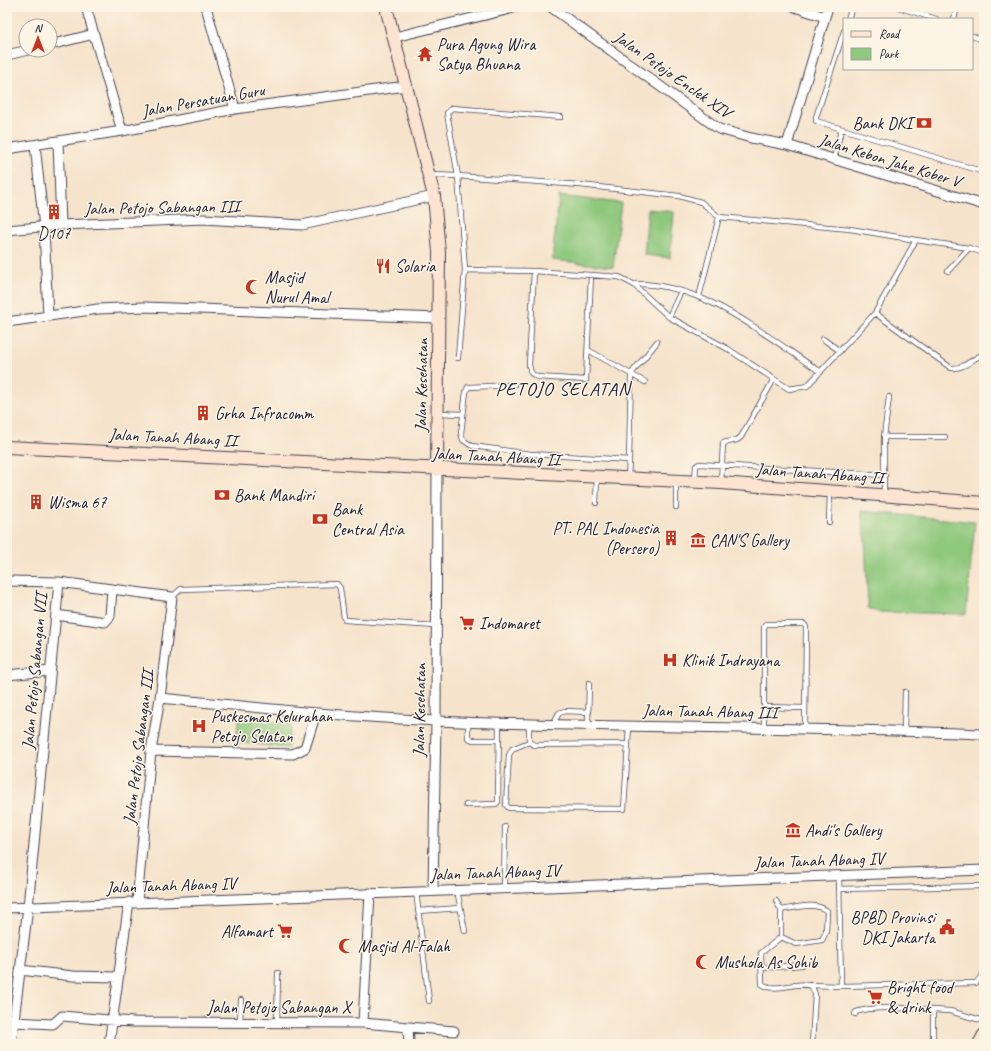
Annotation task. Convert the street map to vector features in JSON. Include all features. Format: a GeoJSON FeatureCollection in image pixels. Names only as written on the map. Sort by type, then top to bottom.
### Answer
{"type":"FeatureCollection","features":[{"type":"Feature","properties":{"kind":"street"},"geometry":{"type":"LineString","coordinates":[[86,7],[122,131]]}},
{"type":"Feature","properties":{"kind":"street"},"geometry":{"type":"LineString","coordinates":[[206,7],[236,108]]}},
{"type":"Feature","properties":{"kind":"street","name":"Jalan Kesehatan"},"geometry":{"type":"LineString","coordinates":[[386,7],[395,37],[434,196],[438,252],[439,318],[437,413],[436,721],[433,890]]}},
{"type":"Feature","properties":{"kind":"street"},"geometry":{"type":"LineString","coordinates":[[395,37],[486,10],[518,7]]}},
{"type":"Feature","properties":{"kind":"street","name":"Jalan Petojo Enclek XIV"},"geometry":{"type":"LineString","coordinates":[[551,7],[720,129],[751,138],[787,145]]}},
{"type":"Feature","properties":{"kind":"street"},"geometry":{"type":"LineString","coordinates":[[794,7],[825,18]]}},
{"type":"Feature","properties":{"kind":"street"},"geometry":{"type":"LineString","coordinates":[[787,145],[828,7]]}},
{"type":"Feature","properties":{"kind":"street"},"geometry":{"type":"LineString","coordinates":[[58,43],[94,34]]}},
{"type":"Feature","properties":{"kind":"street"},"geometry":{"type":"LineString","coordinates":[[7,55],[18,52]]}},
{"type":"Feature","properties":{"kind":"street","name":"Jalan Persatuan Guru"},"geometry":{"type":"LineString","coordinates":[[7,149],[122,131],[236,108],[406,86]]}},
{"type":"Feature","properties":{"kind":"street"},"geometry":{"type":"LineString","coordinates":[[58,141],[61,225]]}},
{"type":"Feature","properties":{"kind":"street"},"geometry":{"type":"LineString","coordinates":[[35,145],[44,227],[48,316]]}},
{"type":"Feature","properties":{"kind":"street","name":"Jalan Kebon Jahe Kober V"},"geometry":{"type":"LineString","coordinates":[[787,145],[984,205]]}},
{"type":"Feature","properties":{"kind":"street","name":"Jalan Petojo Sabangan III"},"geometry":{"type":"LineString","coordinates":[[7,230],[61,225],[209,219],[297,225],[434,196]]}},
{"type":"Feature","properties":{"kind":"street"},"geometry":{"type":"LineString","coordinates":[[7,322],[98,309],[144,307],[439,318]]}},
{"type":"Feature","properties":{"kind":"street","name":"Jalan Tanah Abang II"},"geometry":{"type":"LineString","coordinates":[[7,447],[437,470],[721,483],[884,494],[984,503]]}},
{"type":"Feature","properties":{"kind":"street"},"geometry":{"type":"LineString","coordinates":[[7,581],[59,582],[172,597]]}},
{"type":"Feature","properties":{"kind":"street","name":"Jalan Petojo Sabangan VII"},"geometry":{"type":"LineString","coordinates":[[11,1044],[28,907],[59,582]]}},
{"type":"Feature","properties":{"kind":"street"},"geometry":{"type":"LineString","coordinates":[[56,615],[105,622],[110,616],[112,590]]}},
{"type":"Feature","properties":{"kind":"street","name":"Jalan Petojo Sabangan III"},"geometry":{"type":"LineString","coordinates":[[109,1044],[111,1020],[118,977],[133,902],[151,751],[160,698],[172,597]]}},
{"type":"Feature","properties":{"kind":"street"},"geometry":{"type":"LineString","coordinates":[[7,675],[50,672]]}},
{"type":"Feature","properties":{"kind":"street","name":"Jalan Tanah Abang III"},"geometry":{"type":"LineString","coordinates":[[160,698],[316,714],[436,721],[984,734]]}},
{"type":"Feature","properties":{"kind":"street"},"geometry":{"type":"LineString","coordinates":[[151,751],[293,754],[305,748],[316,714]]}},
{"type":"Feature","properties":{"kind":"street","name":"Jalan Tanah Abang IV"},"geometry":{"type":"LineString","coordinates":[[7,908],[433,890],[984,870]]}},
{"type":"Feature","properties":{"kind":"street","name":"Jalan Petojo Sabangan X"},"geometry":{"type":"LineString","coordinates":[[14,1022],[53,1024],[62,1016],[155,1022],[363,1023],[370,893]]}},
{"type":"Feature","properties":{"kind":"street"},"geometry":{"type":"LineString","coordinates":[[20,970],[73,976],[118,977]]}},
{"type":"Feature","properties":{"kind":"street"},"geometry":{"type":"LineString","coordinates":[[363,1023],[454,1031]]}},
{"type":"Feature","properties":{"kind":"street"},"geometry":{"type":"LineString","coordinates":[[408,1027],[409,1044]]}},
{"type":"Feature","properties":{"kind":"street"},"geometry":{"type":"LineString","coordinates":[[979,1044],[984,1035]]}},
{"type":"Feature","properties":{"kind":"lane"},"geometry":{"type":"LineString","coordinates":[[848,18],[852,7]]}},
{"type":"Feature","properties":{"kind":"lane"},"geometry":{"type":"LineString","coordinates":[[898,7],[933,18]]}},
{"type":"Feature","properties":{"kind":"lane"},"geometry":{"type":"LineString","coordinates":[[954,18],[957,7]]}},
{"type":"Feature","properties":{"kind":"lane"},"geometry":{"type":"LineString","coordinates":[[843,33],[816,117],[818,122],[984,172]]}},
{"type":"Feature","properties":{"kind":"lane"},"geometry":{"type":"LineString","coordinates":[[973,36],[984,40]]}},
{"type":"Feature","properties":{"kind":"lane"},"geometry":{"type":"LineString","coordinates":[[458,358],[465,270],[458,176],[447,112],[448,109],[452,108],[561,117]]}},
{"type":"Feature","properties":{"kind":"lane"},"geometry":{"type":"LineString","coordinates":[[834,159],[841,130]]}},
{"type":"Feature","properties":{"kind":"lane"},"geometry":{"type":"LineString","coordinates":[[429,174],[580,185],[679,196],[701,202],[719,217],[850,229],[969,248],[984,253]]}},
{"type":"Feature","properties":{"kind":"lane"},"geometry":{"type":"LineString","coordinates":[[699,297],[719,217]]}},
{"type":"Feature","properties":{"kind":"lane"},"geometry":{"type":"LineString","coordinates":[[465,270],[534,271],[591,276],[619,276],[633,284],[669,316],[728,349],[774,379],[785,388],[800,388],[807,386],[876,313],[916,240]]}},
{"type":"Feature","properties":{"kind":"lane"},"geometry":{"type":"LineString","coordinates":[[948,271],[969,248]]}},
{"type":"Feature","properties":{"kind":"lane"},"geometry":{"type":"LineString","coordinates":[[534,271],[529,365],[531,373],[537,377],[586,380],[591,276]]}},
{"type":"Feature","properties":{"kind":"lane"},"geometry":{"type":"LineString","coordinates":[[633,284],[652,283],[681,291],[716,304],[821,372]]}},
{"type":"Feature","properties":{"kind":"lane"},"geometry":{"type":"LineString","coordinates":[[669,316],[681,291]]}},
{"type":"Feature","properties":{"kind":"lane"},"geometry":{"type":"LineString","coordinates":[[876,313],[951,368],[959,368],[967,365],[984,354]]}},
{"type":"Feature","properties":{"kind":"lane"},"geometry":{"type":"LineString","coordinates":[[824,339],[840,351]]}},
{"type":"Feature","properties":{"kind":"lane"},"geometry":{"type":"LineString","coordinates":[[628,479],[631,374],[657,342]]}},
{"type":"Feature","properties":{"kind":"lane"},"geometry":{"type":"LineString","coordinates":[[588,350],[645,382]]}},
{"type":"Feature","properties":{"kind":"lane"},"geometry":{"type":"LineString","coordinates":[[721,483],[723,443],[736,440],[741,437],[774,379]]}},
{"type":"Feature","properties":{"kind":"lane"},"geometry":{"type":"LineString","coordinates":[[514,385],[468,387],[466,392],[461,433],[463,440],[472,446],[539,455],[629,460]]}},
{"type":"Feature","properties":{"kind":"lane"},"geometry":{"type":"LineString","coordinates":[[884,494],[884,437],[889,396]]}},
{"type":"Feature","properties":{"kind":"lane"},"geometry":{"type":"LineString","coordinates":[[437,413],[463,414]]}},
{"type":"Feature","properties":{"kind":"lane"},"geometry":{"type":"LineString","coordinates":[[884,437],[945,437]]}},
{"type":"Feature","properties":{"kind":"lane"},"geometry":{"type":"LineString","coordinates":[[695,482],[696,466],[699,464],[884,475]]}},
{"type":"Feature","properties":{"kind":"lane"},"geometry":{"type":"LineString","coordinates":[[596,504],[597,477]]}},
{"type":"Feature","properties":{"kind":"lane"},"geometry":{"type":"LineString","coordinates":[[676,481],[676,507]]}},
{"type":"Feature","properties":{"kind":"lane"},"geometry":{"type":"LineString","coordinates":[[830,491],[830,522]]}},
{"type":"Feature","properties":{"kind":"lane"},"geometry":{"type":"LineString","coordinates":[[172,597],[181,589],[337,584],[340,588],[345,620],[436,626]]}},
{"type":"Feature","properties":{"kind":"lane"},"geometry":{"type":"LineString","coordinates":[[764,728],[764,627],[766,624],[804,624],[806,627],[805,729]]}},
{"type":"Feature","properties":{"kind":"lane"},"geometry":{"type":"LineString","coordinates":[[588,724],[589,683]]}},
{"type":"Feature","properties":{"kind":"lane"},"geometry":{"type":"LineString","coordinates":[[904,731],[905,692]]}},
{"type":"Feature","properties":{"kind":"lane"},"geometry":{"type":"LineString","coordinates":[[764,707],[805,708]]}},
{"type":"Feature","properties":{"kind":"lane"},"geometry":{"type":"LineString","coordinates":[[553,724],[559,713],[565,711],[588,712]]}},
{"type":"Feature","properties":{"kind":"lane"},"geometry":{"type":"LineString","coordinates":[[468,722],[468,738],[473,740],[499,740]]}},
{"type":"Feature","properties":{"kind":"lane"},"geometry":{"type":"LineString","coordinates":[[466,805],[496,804],[498,802],[499,723]]}},
{"type":"Feature","properties":{"kind":"lane"},"geometry":{"type":"LineString","coordinates":[[529,723],[529,742]]}},
{"type":"Feature","properties":{"kind":"lane"},"geometry":{"type":"LineString","coordinates":[[529,742],[512,749],[509,755],[506,805],[509,808],[624,809],[629,725]]}},
{"type":"Feature","properties":{"kind":"lane"},"geometry":{"type":"LineString","coordinates":[[529,742],[534,745],[628,744]]}},
{"type":"Feature","properties":{"kind":"lane"},"geometry":{"type":"LineString","coordinates":[[504,888],[505,827]]}},
{"type":"Feature","properties":{"kind":"lane"},"geometry":{"type":"LineString","coordinates":[[839,875],[841,986]]}},
{"type":"Feature","properties":{"kind":"lane"},"geometry":{"type":"LineString","coordinates":[[839,889],[984,886]]}},
{"type":"Feature","properties":{"kind":"lane"},"geometry":{"type":"LineString","coordinates":[[457,890],[465,931]]}},
{"type":"Feature","properties":{"kind":"lane"},"geometry":{"type":"LineString","coordinates":[[416,891],[429,1000]]}},
{"type":"Feature","properties":{"kind":"lane"},"geometry":{"type":"LineString","coordinates":[[776,901],[781,910],[781,937]]}},
{"type":"Feature","properties":{"kind":"lane"},"geometry":{"type":"LineString","coordinates":[[781,910],[815,906],[822,907],[827,911],[826,932],[822,940],[796,944],[781,937]]}},
{"type":"Feature","properties":{"kind":"lane"},"geometry":{"type":"LineString","coordinates":[[418,911],[460,908]]}},
{"type":"Feature","properties":{"kind":"lane"},"geometry":{"type":"LineString","coordinates":[[781,937],[762,951],[761,968],[763,986],[976,983],[984,973]]}},
{"type":"Feature","properties":{"kind":"lane"},"geometry":{"type":"LineString","coordinates":[[761,968],[802,965]]}},
{"type":"Feature","properties":{"kind":"lane"},"geometry":{"type":"LineString","coordinates":[[277,1022],[278,973]]}},
{"type":"Feature","properties":{"kind":"lane"},"geometry":{"type":"LineString","coordinates":[[810,985],[815,990],[812,1044]]}},
{"type":"Feature","properties":{"kind":"lane"},"geometry":{"type":"LineString","coordinates":[[240,1022],[241,1000]]}},
{"type":"Feature","properties":{"kind":"lane"},"geometry":{"type":"LineString","coordinates":[[855,1014],[860,1010],[872,1009],[933,1010],[950,1011],[984,1021]]}},
{"type":"Feature","properties":{"kind":"lane"},"geometry":{"type":"LineString","coordinates":[[933,1010],[933,1044]]}},
{"type":"Feature","properties":{"kind":"green space"},"geometry":{"type":"Polygon","coordinates":[[[559,196],[621,203],[613,267],[552,260],[559,196]]]}},
{"type":"Feature","properties":{"kind":"green space"},"geometry":{"type":"Polygon","coordinates":[[[648,209],[674,212],[670,258],[644,255],[648,209]]]}},
{"type":"Feature","properties":{"kind":"green space"},"geometry":{"type":"Polygon","coordinates":[[[861,511],[975,522],[966,614],[878,612],[868,608],[865,538],[861,511]]]}},
{"type":"Feature","properties":{"kind":"green space"},"geometry":{"type":"Polygon","coordinates":[[[239,717],[291,724],[288,748],[236,742],[239,717]]]}},
{"type":"Feature","properties":{"kind":"place","name":"Pura Agung Wira Satya Bhuana"},"geometry":{"type":"Point","coordinates":[425,54]}},
{"type":"Feature","properties":{"kind":"place","name":"Bank DKI"},"geometry":{"type":"Point","coordinates":[924,123]}},
{"type":"Feature","properties":{"kind":"place","name":"D107"},"geometry":{"type":"Point","coordinates":[54,212]}},
{"type":"Feature","properties":{"kind":"place","name":"Solaria"},"geometry":{"type":"Point","coordinates":[383,266]}},
{"type":"Feature","properties":{"kind":"place","name":"Masjid Nurul Amal"},"geometry":{"type":"Point","coordinates":[253,287]}},
{"type":"Feature","properties":{"kind":"place","name":"Grha Infracomm"},"geometry":{"type":"Point","coordinates":[203,413]}},
{"type":"Feature","properties":{"kind":"place","name":"Bank Mandiri"},"geometry":{"type":"Point","coordinates":[222,495]}},
{"type":"Feature","properties":{"kind":"place","name":"Wisma 67"},"geometry":{"type":"Point","coordinates":[36,502]}},
{"type":"Feature","properties":{"kind":"place","name":"Bank Central Asia"},"geometry":{"type":"Point","coordinates":[320,519]}},
{"type":"Feature","properties":{"kind":"place","name":"PT. PAL Indonesia (Persero)"},"geometry":{"type":"Point","coordinates":[671,538]}},
{"type":"Feature","properties":{"kind":"place","name":"CAN'S Gallery"},"geometry":{"type":"Point","coordinates":[698,540]}},
{"type":"Feature","properties":{"kind":"place","name":"Indomaret"},"geometry":{"type":"Point","coordinates":[467,623]}},
{"type":"Feature","properties":{"kind":"place","name":"Klinik Indrayana"},"geometry":{"type":"Point","coordinates":[670,660]}},
{"type":"Feature","properties":{"kind":"place","name":"Puskesmas Kelurahan Petojo Selatan"},"geometry":{"type":"Point","coordinates":[199,726]}},
{"type":"Feature","properties":{"kind":"place","name":"Andi's Gallery"},"geometry":{"type":"Point","coordinates":[793,830]}},
{"type":"Feature","properties":{"kind":"place","name":"BPBD Provinsi DKI Jakarta"},"geometry":{"type":"Point","coordinates":[947,927]}},
{"type":"Feature","properties":{"kind":"place","name":"Alfamart"},"geometry":{"type":"Point","coordinates":[285,931]}},
{"type":"Feature","properties":{"kind":"place","name":"Masjid Al-Falah"},"geometry":{"type":"Point","coordinates":[346,946]}},
{"type":"Feature","properties":{"kind":"place","name":"Mushola As Sohib"},"geometry":{"type":"Point","coordinates":[703,962]}},
{"type":"Feature","properties":{"kind":"place","name":"Bright food & drink"},"geometry":{"type":"Point","coordinates":[875,997]}},
{"type":"Feature","properties":{"kind":"district","name":"PETOJO SELATAN"},"geometry":{"type":"Point","coordinates":[563,388]}}]}
